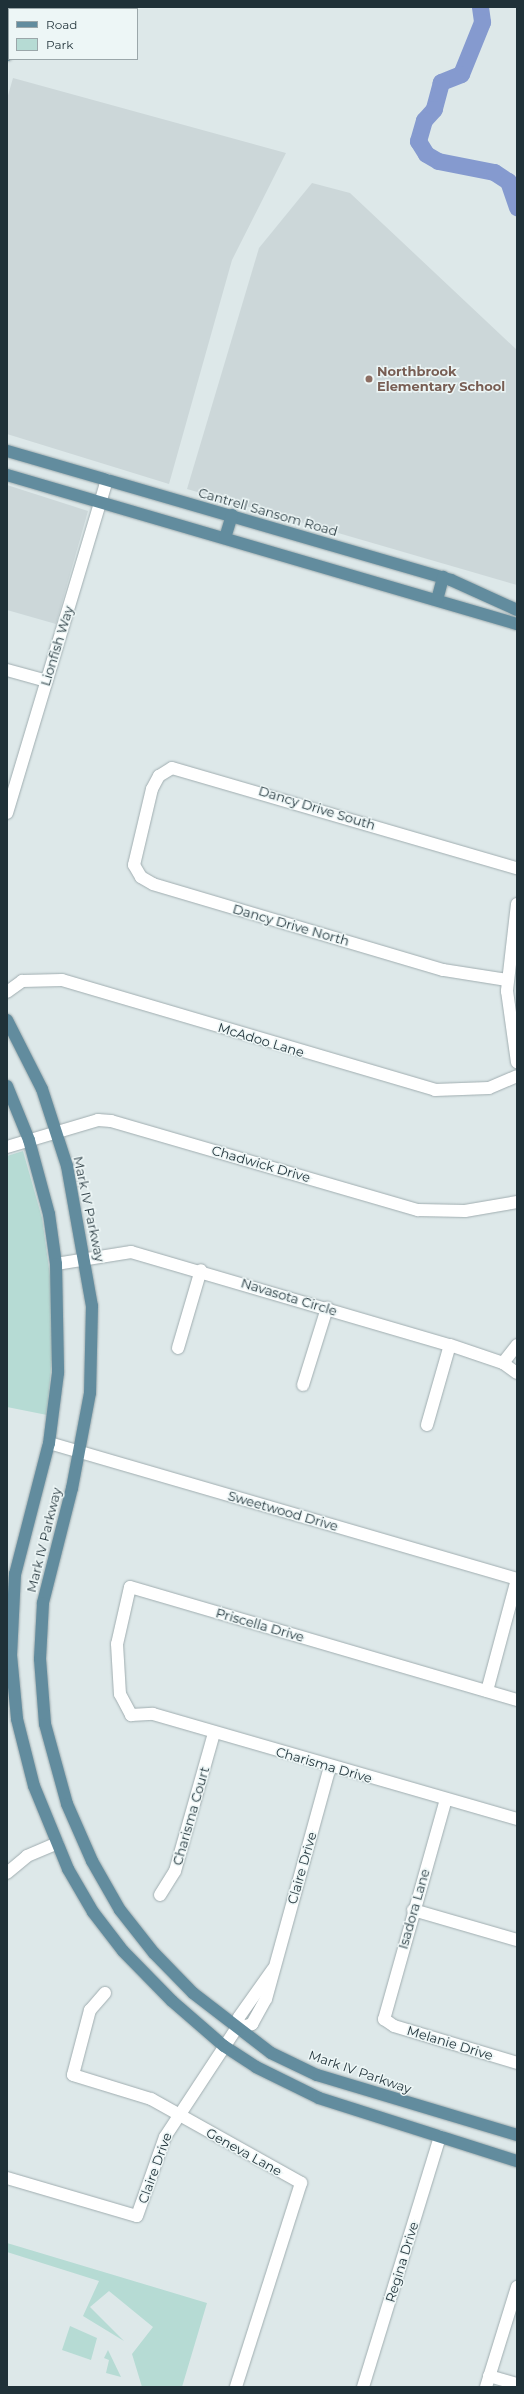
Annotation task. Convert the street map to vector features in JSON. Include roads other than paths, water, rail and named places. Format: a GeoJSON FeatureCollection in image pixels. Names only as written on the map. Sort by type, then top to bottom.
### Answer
{"type":"FeatureCollection","features":[{"type":"Feature","properties":{"kind":"main road","name":"Cantrell Sansom Road"},"geometry":{"type":"LineString","coordinates":[[7,452],[232,515],[443,578],[517,610]]}},
{"type":"Feature","properties":{"kind":"main road"},"geometry":{"type":"LineString","coordinates":[[7,475],[517,624]]}},
{"type":"Feature","properties":{"kind":"main road"},"geometry":{"type":"LineString","coordinates":[[225,538],[232,515]]}},
{"type":"Feature","properties":{"kind":"main road"},"geometry":{"type":"LineString","coordinates":[[437,600],[443,578]]}},
{"type":"Feature","properties":{"kind":"main road","name":"Mark IV Parkway"},"geometry":{"type":"LineString","coordinates":[[7,1020],[42,1089],[56,1132],[86,1259],[92,1306],[90,1393],[79,1452],[43,1603],[40,1659],[45,1724],[67,1804],[92,1861],[120,1910],[154,1953],[193,1993],[236,2029],[271,2053],[317,2075],[517,2135]]}},
{"type":"Feature","properties":{"kind":"main road","name":"Mark IV Parkway"},"geometry":{"type":"LineString","coordinates":[[7,1086],[29,1140],[50,1214],[56,1264],[58,1374],[49,1443],[15,1574],[11,1655],[17,1719],[34,1786],[57,1843],[93,1912],[123,1952],[172,2001],[224,2046],[256,2067],[319,2098],[517,2160]]}},
{"type":"Feature","properties":{"kind":"street","name":"Lionfish Way"},"geometry":{"type":"LineString","coordinates":[[7,812],[9,796],[47,682],[107,480]]}},
{"type":"Feature","properties":{"kind":"street"},"geometry":{"type":"LineString","coordinates":[[7,670],[47,682]]}},
{"type":"Feature","properties":{"kind":"street","name":"Dancy Drive South"},"geometry":{"type":"LineString","coordinates":[[145,814],[159,776],[172,768],[182,768],[517,868]]}},
{"type":"Feature","properties":{"kind":"street","name":"Dancy Drive North"},"geometry":{"type":"LineString","coordinates":[[145,814],[134,865],[141,877],[153,884],[443,970],[507,980]]}},
{"type":"Feature","properties":{"kind":"street"},"geometry":{"type":"LineString","coordinates":[[517,904],[507,980],[517,1062]]}},
{"type":"Feature","properties":{"kind":"street","name":"McAdoo Lane"},"geometry":{"type":"LineString","coordinates":[[7,992],[22,981],[62,980],[435,1090],[489,1088],[517,1076]]}},
{"type":"Feature","properties":{"kind":"street","name":"Chadwick Drive"},"geometry":{"type":"LineString","coordinates":[[7,1147],[98,1120],[122,1123],[418,1210],[465,1211],[517,1202]]}},
{"type":"Feature","properties":{"kind":"street","name":"Navasota Circle"},"geometry":{"type":"LineString","coordinates":[[56,1264],[131,1252],[201,1270],[450,1345],[503,1363],[517,1373]]}},
{"type":"Feature","properties":{"kind":"street"},"geometry":{"type":"LineString","coordinates":[[178,1348],[201,1270]]}},
{"type":"Feature","properties":{"kind":"street"},"geometry":{"type":"LineString","coordinates":[[303,1386],[327,1308]]}},
{"type":"Feature","properties":{"kind":"street"},"geometry":{"type":"LineString","coordinates":[[427,1425],[450,1345]]}},
{"type":"Feature","properties":{"kind":"street"},"geometry":{"type":"LineString","coordinates":[[503,1363],[517,1345]]}},
{"type":"Feature","properties":{"kind":"street","name":"Sweetwood Drive"},"geometry":{"type":"LineString","coordinates":[[49,1443],[517,1579]]}},
{"type":"Feature","properties":{"kind":"street"},"geometry":{"type":"LineString","coordinates":[[487,1691],[517,1579]]}},
{"type":"Feature","properties":{"kind":"street","name":"Priscella Drive"},"geometry":{"type":"LineString","coordinates":[[131,1715],[120,1694],[117,1644],[130,1587],[517,1700]]}},
{"type":"Feature","properties":{"kind":"street","name":"Charisma Drive"},"geometry":{"type":"LineString","coordinates":[[131,1715],[153,1714],[330,1767],[517,1819]]}},
{"type":"Feature","properties":{"kind":"street","name":"Charisma Court"},"geometry":{"type":"LineString","coordinates":[[160,1895],[175,1871],[214,1733]]}},
{"type":"Feature","properties":{"kind":"street","name":"Claire Drive"},"geometry":{"type":"LineString","coordinates":[[7,2178],[137,2216],[165,2138],[178,2114],[236,2029],[239,2017],[274,1969],[330,1767]]}},
{"type":"Feature","properties":{"kind":"street","name":"Isadora Lane"},"geometry":{"type":"LineString","coordinates":[[384,2018],[413,1910],[446,1799]]}},
{"type":"Feature","properties":{"kind":"street"},"geometry":{"type":"LineString","coordinates":[[7,1873],[27,1856],[57,1843]]}},
{"type":"Feature","properties":{"kind":"street"},"geometry":{"type":"LineString","coordinates":[[413,1910],[517,1940]]}},
{"type":"Feature","properties":{"kind":"street","name":"Geneva Lane"},"geometry":{"type":"LineString","coordinates":[[105,1993],[90,2010],[73,2075],[151,2099],[302,2183],[236,2387]]}},
{"type":"Feature","properties":{"kind":"street","name":"Melanie Drive"},"geometry":{"type":"LineString","coordinates":[[384,2018],[394,2026],[517,2063]]}},
{"type":"Feature","properties":{"kind":"street","name":"Regina Drive"},"geometry":{"type":"LineString","coordinates":[[363,2387],[440,2137]]}},
{"type":"Feature","properties":{"kind":"street"},"geometry":{"type":"LineString","coordinates":[[517,2287],[488,2382],[517,2384]]}},
{"type":"Feature","properties":{"kind":"waterway"},"geometry":{"type":"LineString","coordinates":[[480,7],[482,22],[461,74],[441,82],[434,109],[424,120],[418,141],[426,154],[438,161],[494,172],[508,181],[517,207]]}},
{"type":"Feature","properties":{"kind":"place","name":"Northbrook Elementary School"},"geometry":{"type":"Point","coordinates":[369,379]}}]}
